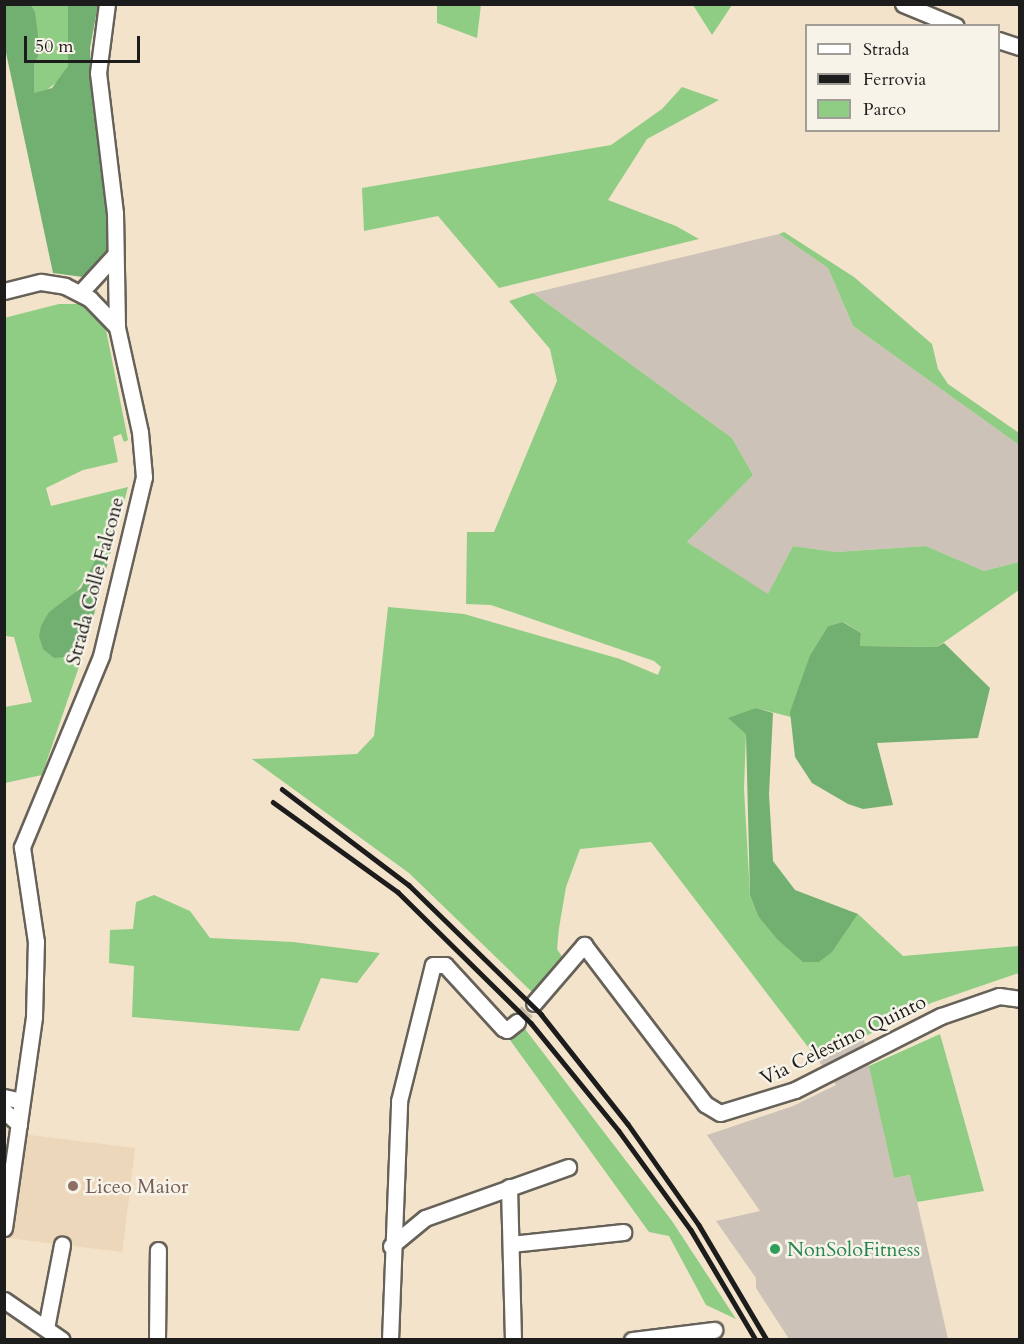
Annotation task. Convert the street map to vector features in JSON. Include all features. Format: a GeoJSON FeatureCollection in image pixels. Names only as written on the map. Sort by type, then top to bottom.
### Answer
{"type":"FeatureCollection","features":[{"type":"Feature","properties":{"kind":"street","name":"Strada Colle Falcone"},"geometry":{"type":"LineString","coordinates":[[4,1228],[34,1016],[36,942],[22,847],[101,656],[144,477],[140,432],[117,327],[113,257],[115,213],[98,73],[107,4]]}},
{"type":"Feature","properties":{"kind":"street"},"geometry":{"type":"LineString","coordinates":[[903,4],[951,24]]}},
{"type":"Feature","properties":{"kind":"street"},"geometry":{"type":"LineString","coordinates":[[1000,40],[1020,46]]}},
{"type":"Feature","properties":{"kind":"street"},"geometry":{"type":"LineString","coordinates":[[80,293],[113,257]]}},
{"type":"Feature","properties":{"kind":"street"},"geometry":{"type":"LineString","coordinates":[[4,291],[41,282],[80,293],[117,327]]}},
{"type":"Feature","properties":{"kind":"street","name":"Via Celestino Quinto"},"geometry":{"type":"LineString","coordinates":[[534,1003],[584,945],[705,1104],[720,1113],[795,1090],[941,1017],[999,996],[1020,999]]}},
{"type":"Feature","properties":{"kind":"street"},"geometry":{"type":"LineString","coordinates":[[390,1340],[391,1246],[399,1101],[433,965],[445,965],[512,1026]]}},
{"type":"Feature","properties":{"kind":"street"},"geometry":{"type":"LineString","coordinates":[[4,1097],[22,1101]]}},
{"type":"Feature","properties":{"kind":"street"},"geometry":{"type":"LineString","coordinates":[[4,1112],[19,1124]]}},
{"type":"Feature","properties":{"kind":"street"},"geometry":{"type":"LineString","coordinates":[[391,1246],[425,1218],[568,1167]]}},
{"type":"Feature","properties":{"kind":"street"},"geometry":{"type":"LineString","coordinates":[[509,1187],[513,1340]]}},
{"type":"Feature","properties":{"kind":"street"},"geometry":{"type":"LineString","coordinates":[[512,1244],[623,1232]]}},
{"type":"Feature","properties":{"kind":"street"},"geometry":{"type":"LineString","coordinates":[[46,1328],[62,1245]]}},
{"type":"Feature","properties":{"kind":"street"},"geometry":{"type":"LineString","coordinates":[[157,1340],[158,1250]]}},
{"type":"Feature","properties":{"kind":"street"},"geometry":{"type":"LineString","coordinates":[[4,1300],[62,1340]]}},
{"type":"Feature","properties":{"kind":"street"},"geometry":{"type":"LineString","coordinates":[[632,1340],[714,1330]]}},
{"type":"Feature","properties":{"kind":"shaded area"},"geometry":{"type":"Polygon","coordinates":[[[779,234],[828,268],[853,326],[1019,445],[1019,562],[984,571],[926,546],[836,552],[793,546],[768,595],[687,542],[753,475],[732,438],[533,293],[779,234]]]}},
{"type":"Feature","properties":{"kind":"shaded area"},"geometry":{"type":"Polygon","coordinates":[[[863,1035],[894,1178],[911,1175],[948,1339],[789,1339],[756,1288],[756,1278],[716,1221],[760,1211],[707,1135],[793,1106],[836,1085],[818,1060],[863,1035]]]}},
{"type":"Feature","properties":{"kind":"shaded area","name":"Liceo Maior"},"geometry":{"type":"Polygon","coordinates":[[[22,1134],[135,1148],[122,1252],[9,1238],[22,1134]]]}},
{"type":"Feature","properties":{"kind":"green space"},"geometry":{"type":"Polygon","coordinates":[[[4,5],[31,5],[35,12],[40,52],[34,65],[34,93],[52,88],[68,66],[68,5],[98,5],[90,48],[91,81],[109,226],[108,249],[83,277],[53,273],[5,48],[4,5]]]}},
{"type":"Feature","properties":{"kind":"green space"},"geometry":{"type":"Polygon","coordinates":[[[31,5],[68,5],[68,66],[61,79],[44,92],[34,93],[34,65],[40,52],[31,5]]]}},
{"type":"Feature","properties":{"kind":"green space"},"geometry":{"type":"Polygon","coordinates":[[[437,5],[481,5],[477,38],[437,23],[437,5]]]}},
{"type":"Feature","properties":{"kind":"green space"},"geometry":{"type":"Polygon","coordinates":[[[693,5],[732,5],[712,35],[693,5]]]}},
{"type":"Feature","properties":{"kind":"green space"},"geometry":{"type":"Polygon","coordinates":[[[682,87],[719,100],[647,139],[608,200],[676,226],[699,239],[499,288],[438,216],[364,231],[362,188],[611,145],[662,109],[682,87]]]}},
{"type":"Feature","properties":{"kind":"green space"},"geometry":{"type":"Polygon","coordinates":[[[784,232],[854,277],[932,344],[938,369],[948,384],[1019,433],[1019,445],[853,326],[828,268],[779,234],[784,232]]]}},
{"type":"Feature","properties":{"kind":"green space"},"geometry":{"type":"Polygon","coordinates":[[[533,293],[732,438],[753,475],[687,542],[768,594],[793,546],[836,552],[926,546],[984,571],[1019,562],[1019,590],[937,647],[860,646],[861,633],[844,622],[828,626],[810,655],[791,717],[756,708],[746,734],[744,789],[750,895],[758,916],[803,961],[833,951],[858,914],[903,956],[1019,946],[1019,973],[931,1003],[818,1060],[651,842],[580,849],[566,887],[559,928],[557,949],[565,961],[534,994],[409,873],[252,759],[357,754],[374,736],[388,607],[464,614],[620,659],[658,675],[661,667],[654,661],[491,605],[466,604],[467,532],[494,532],[557,381],[550,349],[509,301],[533,293]]]}},
{"type":"Feature","properties":{"kind":"green space"},"geometry":{"type":"Polygon","coordinates":[[[59,304],[83,304],[105,325],[128,440],[124,442],[121,434],[113,437],[118,462],[83,470],[46,488],[51,506],[128,487],[111,551],[102,554],[73,596],[49,612],[73,657],[83,655],[42,775],[5,783],[5,707],[32,702],[14,637],[5,636],[4,318],[59,304]]]}},
{"type":"Feature","properties":{"kind":"green space"},"geometry":{"type":"Polygon","coordinates":[[[111,551],[83,655],[54,658],[43,649],[39,636],[41,626],[49,612],[81,588],[97,557],[111,551]]]}},
{"type":"Feature","properties":{"kind":"green space"},"geometry":{"type":"Polygon","coordinates":[[[843,622],[861,633],[860,646],[937,647],[944,643],[990,688],[978,738],[877,743],[893,805],[863,809],[848,804],[812,783],[795,757],[790,712],[810,655],[828,626],[843,622]]]}},
{"type":"Feature","properties":{"kind":"green space"},"geometry":{"type":"Polygon","coordinates":[[[756,708],[773,713],[769,794],[773,861],[795,890],[858,914],[833,951],[819,962],[803,962],[778,940],[758,916],[750,895],[746,734],[728,718],[756,708]]]}},
{"type":"Feature","properties":{"kind":"green space"},"geometry":{"type":"Polygon","coordinates":[[[154,895],[190,911],[210,938],[293,942],[380,953],[357,983],[321,978],[299,1031],[132,1017],[134,966],[109,963],[110,930],[133,929],[136,902],[154,895]]]}},
{"type":"Feature","properties":{"kind":"green space"},"geometry":{"type":"Polygon","coordinates":[[[525,1029],[672,1221],[736,1319],[706,1305],[669,1236],[649,1232],[510,1040],[525,1029]]]}},
{"type":"Feature","properties":{"kind":"green space"},"geometry":{"type":"Polygon","coordinates":[[[940,1034],[984,1191],[917,1202],[910,1175],[894,1178],[869,1066],[940,1034]]]}},
{"type":"Feature","properties":{"kind":"tunnel"},"geometry":{"type":"LineString","coordinates":[[517,1022],[534,1003]]}},
{"type":"Feature","properties":{"kind":"railway"},"geometry":{"type":"LineString","coordinates":[[282,789],[409,885],[541,1014],[628,1124],[699,1225],[767,1340]]}},
{"type":"Feature","properties":{"kind":"railway"},"geometry":{"type":"LineString","coordinates":[[273,802],[398,892],[531,1023],[619,1131],[691,1230],[756,1340]]}},
{"type":"Feature","properties":{"kind":"place","name":"Liceo Maior"},"geometry":{"type":"Point","coordinates":[73,1186]}},
{"type":"Feature","properties":{"kind":"place","name":"NonSoloFitness"},"geometry":{"type":"Point","coordinates":[775,1249]}}]}
